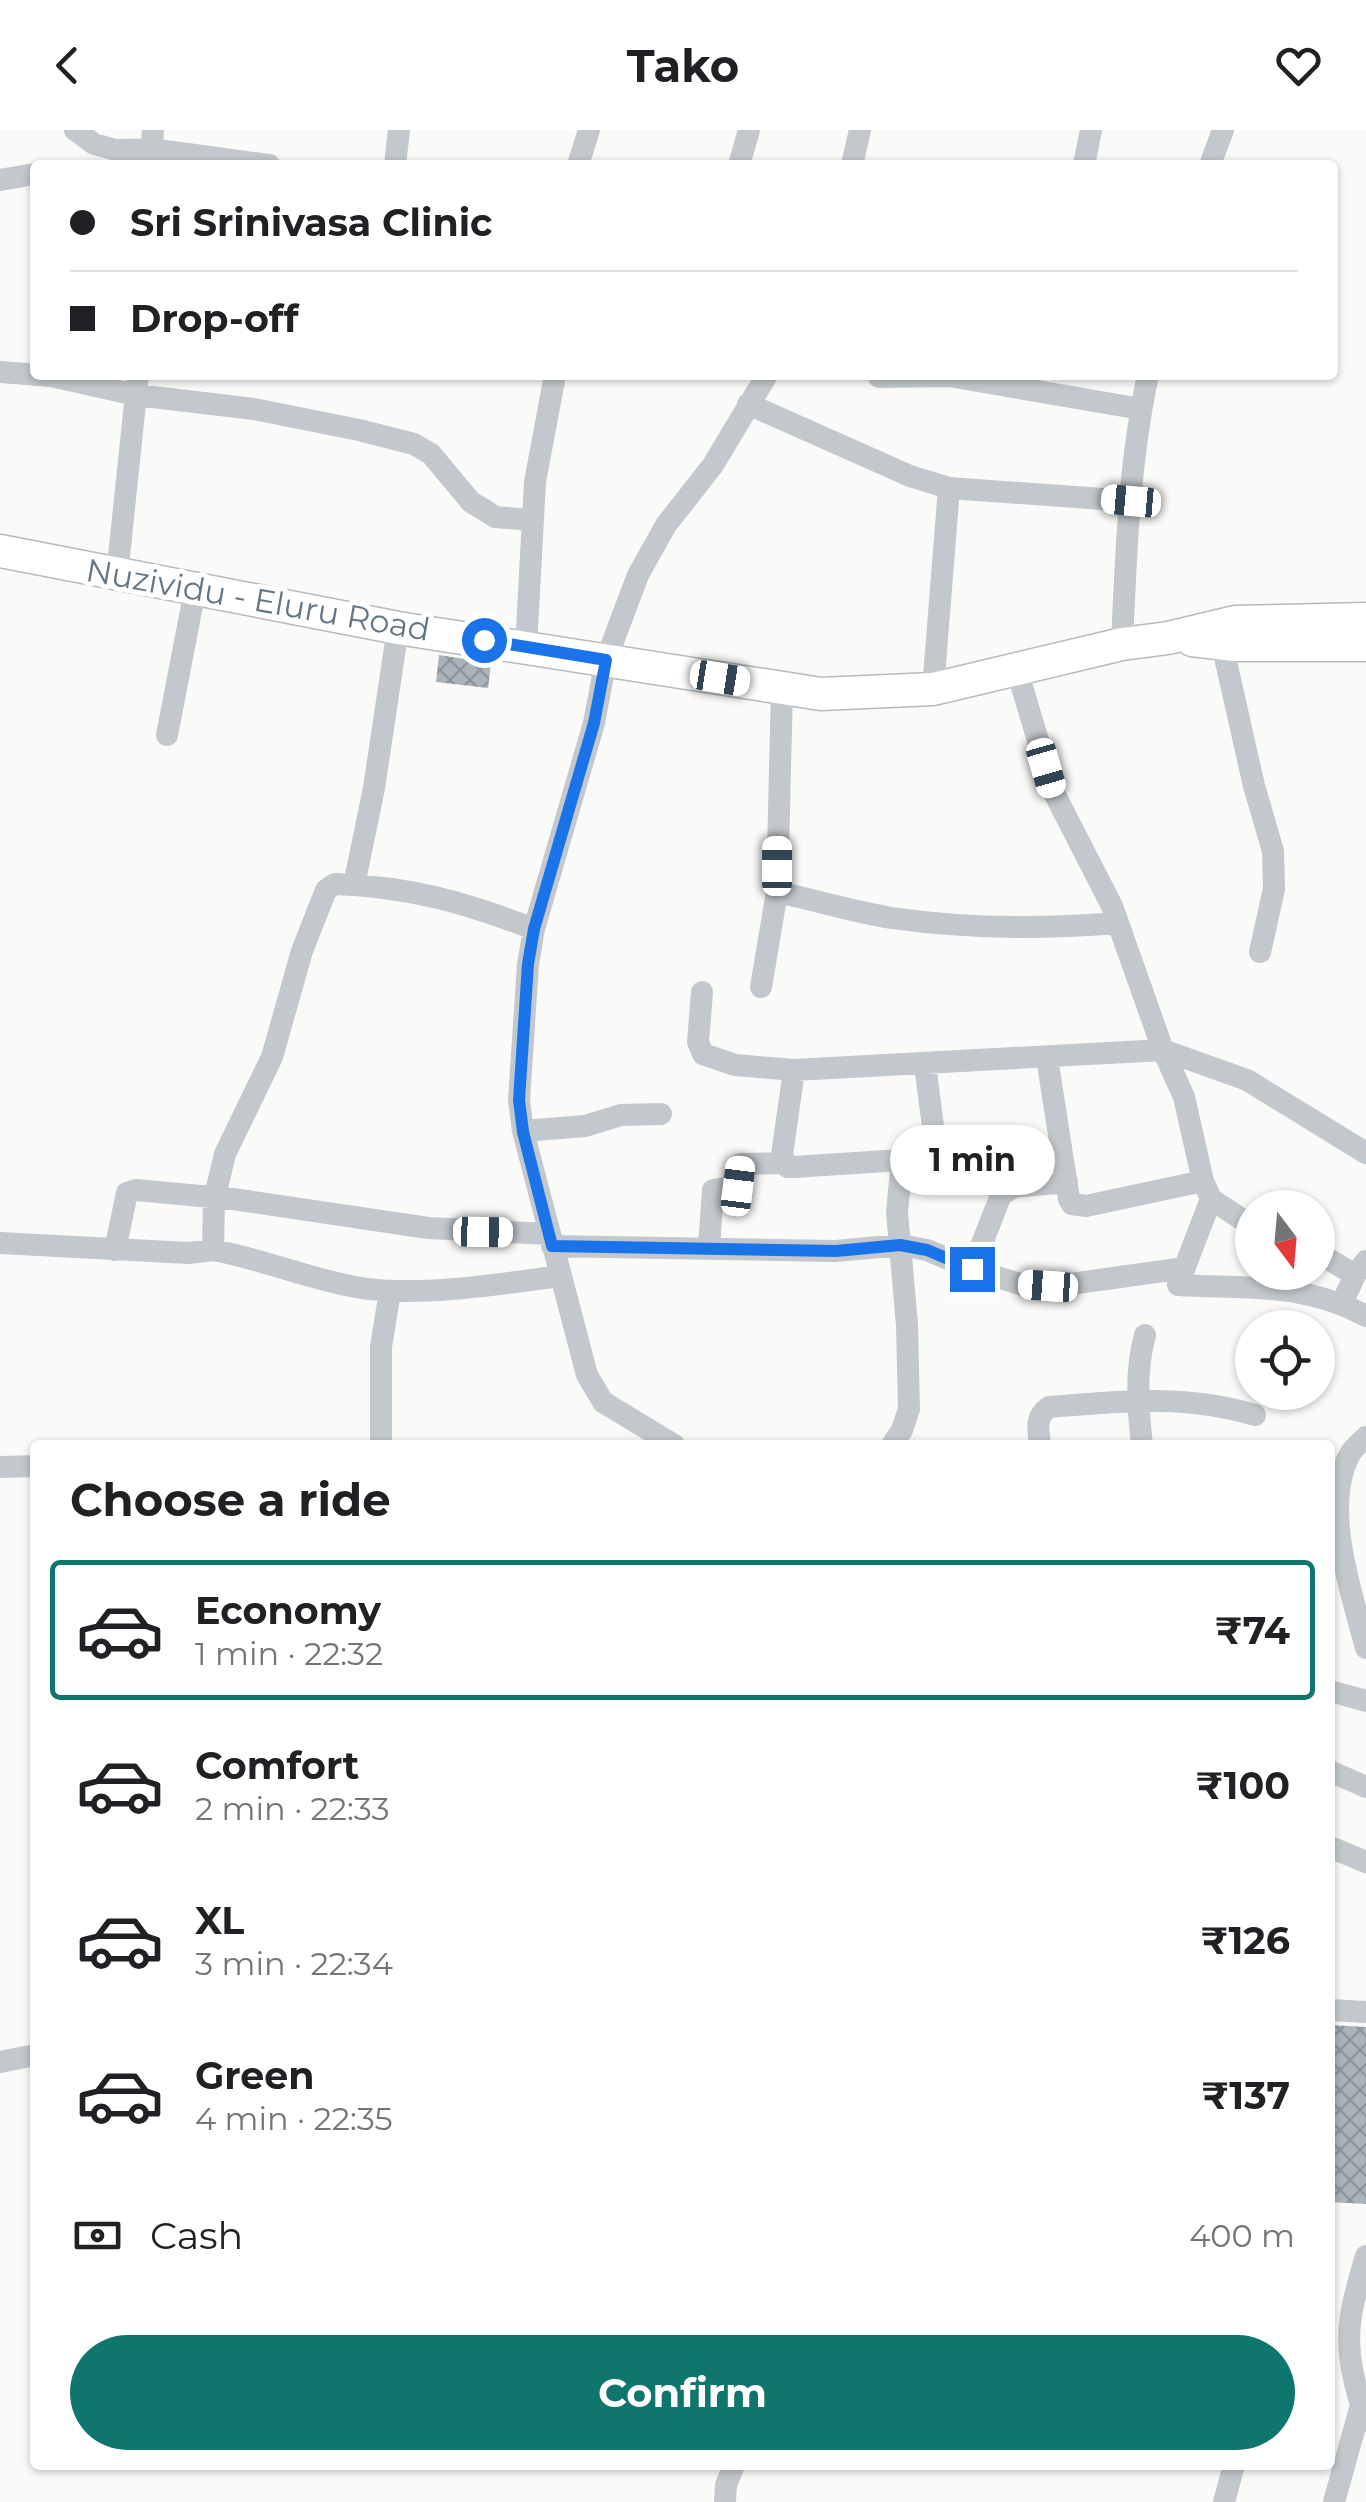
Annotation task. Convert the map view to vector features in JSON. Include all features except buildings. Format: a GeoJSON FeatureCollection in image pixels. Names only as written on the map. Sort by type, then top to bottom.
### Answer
{"type":"FeatureCollection","features":[{"type":"Feature","properties":{"kind":"main road","name":"Nuzividu - Eluru Road"},"geometry":{"type":"LineString","coordinates":[[0,551],[398,628],[821,694],[933,689],[1235,622],[1366,619]]}},
{"type":"Feature","properties":{"kind":"main road","name":"Nuzividu - Eluru Road"},"geometry":{"type":"LineString","coordinates":[[1168,638],[1222,644],[1366,645]]}},
{"type":"Feature","properties":{"kind":"street"},"geometry":{"type":"LineString","coordinates":[[76,130],[94,144],[116,150],[151,148],[234,160]]}},
{"type":"Feature","properties":{"kind":"street"},"geometry":{"type":"LineString","coordinates":[[396,160],[399,130]]}},
{"type":"Feature","properties":{"kind":"street"},"geometry":{"type":"LineString","coordinates":[[580,160],[589,130]]}},
{"type":"Feature","properties":{"kind":"street"},"geometry":{"type":"LineString","coordinates":[[740,160],[749,130]]}},
{"type":"Feature","properties":{"kind":"street"},"geometry":{"type":"LineString","coordinates":[[853,160],[860,130]]}},
{"type":"Feature","properties":{"kind":"street"},"geometry":{"type":"LineString","coordinates":[[1085,160],[1091,130]]}},
{"type":"Feature","properties":{"kind":"street"},"geometry":{"type":"LineString","coordinates":[[1212,160],[1223,130]]}},
{"type":"Feature","properties":{"kind":"street"},"geometry":{"type":"LineString","coordinates":[[0,180],[30,175]]}},
{"type":"Feature","properties":{"kind":"street"},"geometry":{"type":"LineString","coordinates":[[0,372],[30,374]]}},
{"type":"Feature","properties":{"kind":"street"},"geometry":{"type":"LineString","coordinates":[[89,380],[137,385],[414,444],[431,454],[472,502],[495,517],[532,520]]}},
{"type":"Feature","properties":{"kind":"street"},"geometry":{"type":"LineString","coordinates":[[526,646],[535,482],[554,380]]}},
{"type":"Feature","properties":{"kind":"street"},"geometry":{"type":"LineString","coordinates":[[666,1440],[603,1402],[588,1375],[523,1132],[520,1085],[528,964],[534,929],[594,723],[606,660],[638,575],[666,525],[713,465],[764,380]]}},
{"type":"Feature","properties":{"kind":"street"},"geometry":{"type":"LineString","coordinates":[[971,380],[1140,409]]}},
{"type":"Feature","properties":{"kind":"street"},"geometry":{"type":"LineString","coordinates":[[1122,644],[1131,501],[1140,409],[1147,380]]}},
{"type":"Feature","properties":{"kind":"street"},"geometry":{"type":"LineString","coordinates":[[116,575],[137,385]]}},
{"type":"Feature","properties":{"kind":"street"},"geometry":{"type":"LineString","coordinates":[[748,404],[910,476],[949,488],[1131,501]]}},
{"type":"Feature","properties":{"kind":"street"},"geometry":{"type":"LineString","coordinates":[[933,689],[949,488]]}},
{"type":"Feature","properties":{"kind":"street"},"geometry":{"type":"LineString","coordinates":[[167,735],[195,590]]}},
{"type":"Feature","properties":{"kind":"street"},"geometry":{"type":"LineString","coordinates":[[354,885],[374,788],[398,628]]}},
{"type":"Feature","properties":{"kind":"street"},"geometry":{"type":"LineString","coordinates":[[1222,644],[1254,786],[1274,851],[1274,889],[1260,952]]}},
{"type":"Feature","properties":{"kind":"street"},"geometry":{"type":"LineString","coordinates":[[1017,670],[1052,791],[1091,861],[1184,1098],[1207,1190],[1223,1210],[1235,1217]]}},
{"type":"Feature","properties":{"kind":"street"},"geometry":{"type":"LineString","coordinates":[[761,987],[777,892],[782,688]]}},
{"type":"Feature","properties":{"kind":"street"},"geometry":{"type":"LineString","coordinates":[[213,1250],[214,1200],[225,1154],[272,1056],[321,898],[335,884],[398,889],[464,902],[534,929]]}},
{"type":"Feature","properties":{"kind":"street"},"geometry":{"type":"LineString","coordinates":[[777,892],[888,917],[948,924],[1016,928],[1118,924]]}},
{"type":"Feature","properties":{"kind":"street"},"geometry":{"type":"LineString","coordinates":[[702,992],[698,1042],[703,1054],[735,1065],[794,1070],[1163,1050],[1247,1080],[1366,1153]]}},
{"type":"Feature","properties":{"kind":"street"},"geometry":{"type":"LineString","coordinates":[[1047,1058],[1069,1199],[1077,1207],[1207,1190]]}},
{"type":"Feature","properties":{"kind":"street"},"geometry":{"type":"LineString","coordinates":[[709,1247],[713,1190],[738,1186],[741,1164],[810,1167],[916,1158],[927,1153],[932,1146],[926,1065]]}},
{"type":"Feature","properties":{"kind":"street"},"geometry":{"type":"LineString","coordinates":[[784,1163],[794,1070]]}},
{"type":"Feature","properties":{"kind":"street"},"geometry":{"type":"LineString","coordinates":[[523,1132],[585,1126],[621,1114],[661,1114]]}},
{"type":"Feature","properties":{"kind":"street"},"geometry":{"type":"LineString","coordinates":[[895,1440],[908,1409],[907,1325],[898,1212],[902,1159]]}},
{"type":"Feature","properties":{"kind":"street"},"geometry":{"type":"LineString","coordinates":[[972,1269],[1006,1190],[1067,1182]]}},
{"type":"Feature","properties":{"kind":"street"},"geometry":{"type":"LineString","coordinates":[[115,1250],[127,1194],[136,1190],[551,1240],[836,1251],[900,1245],[927,1250],[1023,1285],[1048,1286],[1185,1268]]}},
{"type":"Feature","properties":{"kind":"street"},"geometry":{"type":"LineString","coordinates":[[1207,1190],[1178,1285],[1291,1289],[1342,1303],[1366,1316]]}},
{"type":"Feature","properties":{"kind":"street"},"geometry":{"type":"LineString","coordinates":[[0,1242],[188,1253],[213,1250],[358,1288],[390,1291],[493,1285],[560,1276]]}},
{"type":"Feature","properties":{"kind":"street"},"geometry":{"type":"LineString","coordinates":[[1335,1259],[1361,1268],[1342,1303]]}},
{"type":"Feature","properties":{"kind":"street"},"geometry":{"type":"LineString","coordinates":[[381,1440],[381,1347],[390,1291]]}},
{"type":"Feature","properties":{"kind":"street"},"geometry":{"type":"LineString","coordinates":[[1141,1440],[1137,1400],[1145,1335]]}},
{"type":"Feature","properties":{"kind":"street"},"geometry":{"type":"LineString","coordinates":[[1040,1440],[1038,1420],[1050,1406],[1180,1400],[1254,1415]]}},
{"type":"Feature","properties":{"kind":"street"},"geometry":{"type":"LineString","coordinates":[[1365,1639],[1340,1538],[1338,1502],[1350,1454],[1366,1437]]}},
{"type":"Feature","properties":{"kind":"street"},"geometry":{"type":"LineString","coordinates":[[0,1467],[30,1466]]}},
{"type":"Feature","properties":{"kind":"street"},"geometry":{"type":"LineString","coordinates":[[1335,1692],[1366,1701]]}},
{"type":"Feature","properties":{"kind":"street"},"geometry":{"type":"LineString","coordinates":[[1335,1773],[1366,1787]]}},
{"type":"Feature","properties":{"kind":"street"},"geometry":{"type":"LineString","coordinates":[[1335,1848],[1366,1862]]}},
{"type":"Feature","properties":{"kind":"street"},"geometry":{"type":"LineString","coordinates":[[1335,2010],[1366,2012]]}},
{"type":"Feature","properties":{"kind":"street"},"geometry":{"type":"LineString","coordinates":[[0,2062],[30,2056]]}},
{"type":"Feature","properties":{"kind":"street"},"geometry":{"type":"LineString","coordinates":[[1334,2502],[1363,2413],[1347,2347],[1350,2308],[1366,2256]]}},
{"type":"Feature","properties":{"kind":"street"},"geometry":{"type":"LineString","coordinates":[[725,2502],[732,2470]]}},
{"type":"Feature","properties":{"kind":"street"},"geometry":{"type":"LineString","coordinates":[[1224,2502],[1233,2470]]}},
{"type":"Feature","properties":{"kind":"route"},"geometry":{"type":"LineString","coordinates":[[484,640],[606,660],[594,723],[534,929],[528,964],[519,1100],[523,1132],[552,1246],[836,1251],[900,1245],[927,1250],[972,1269]]}}]}
